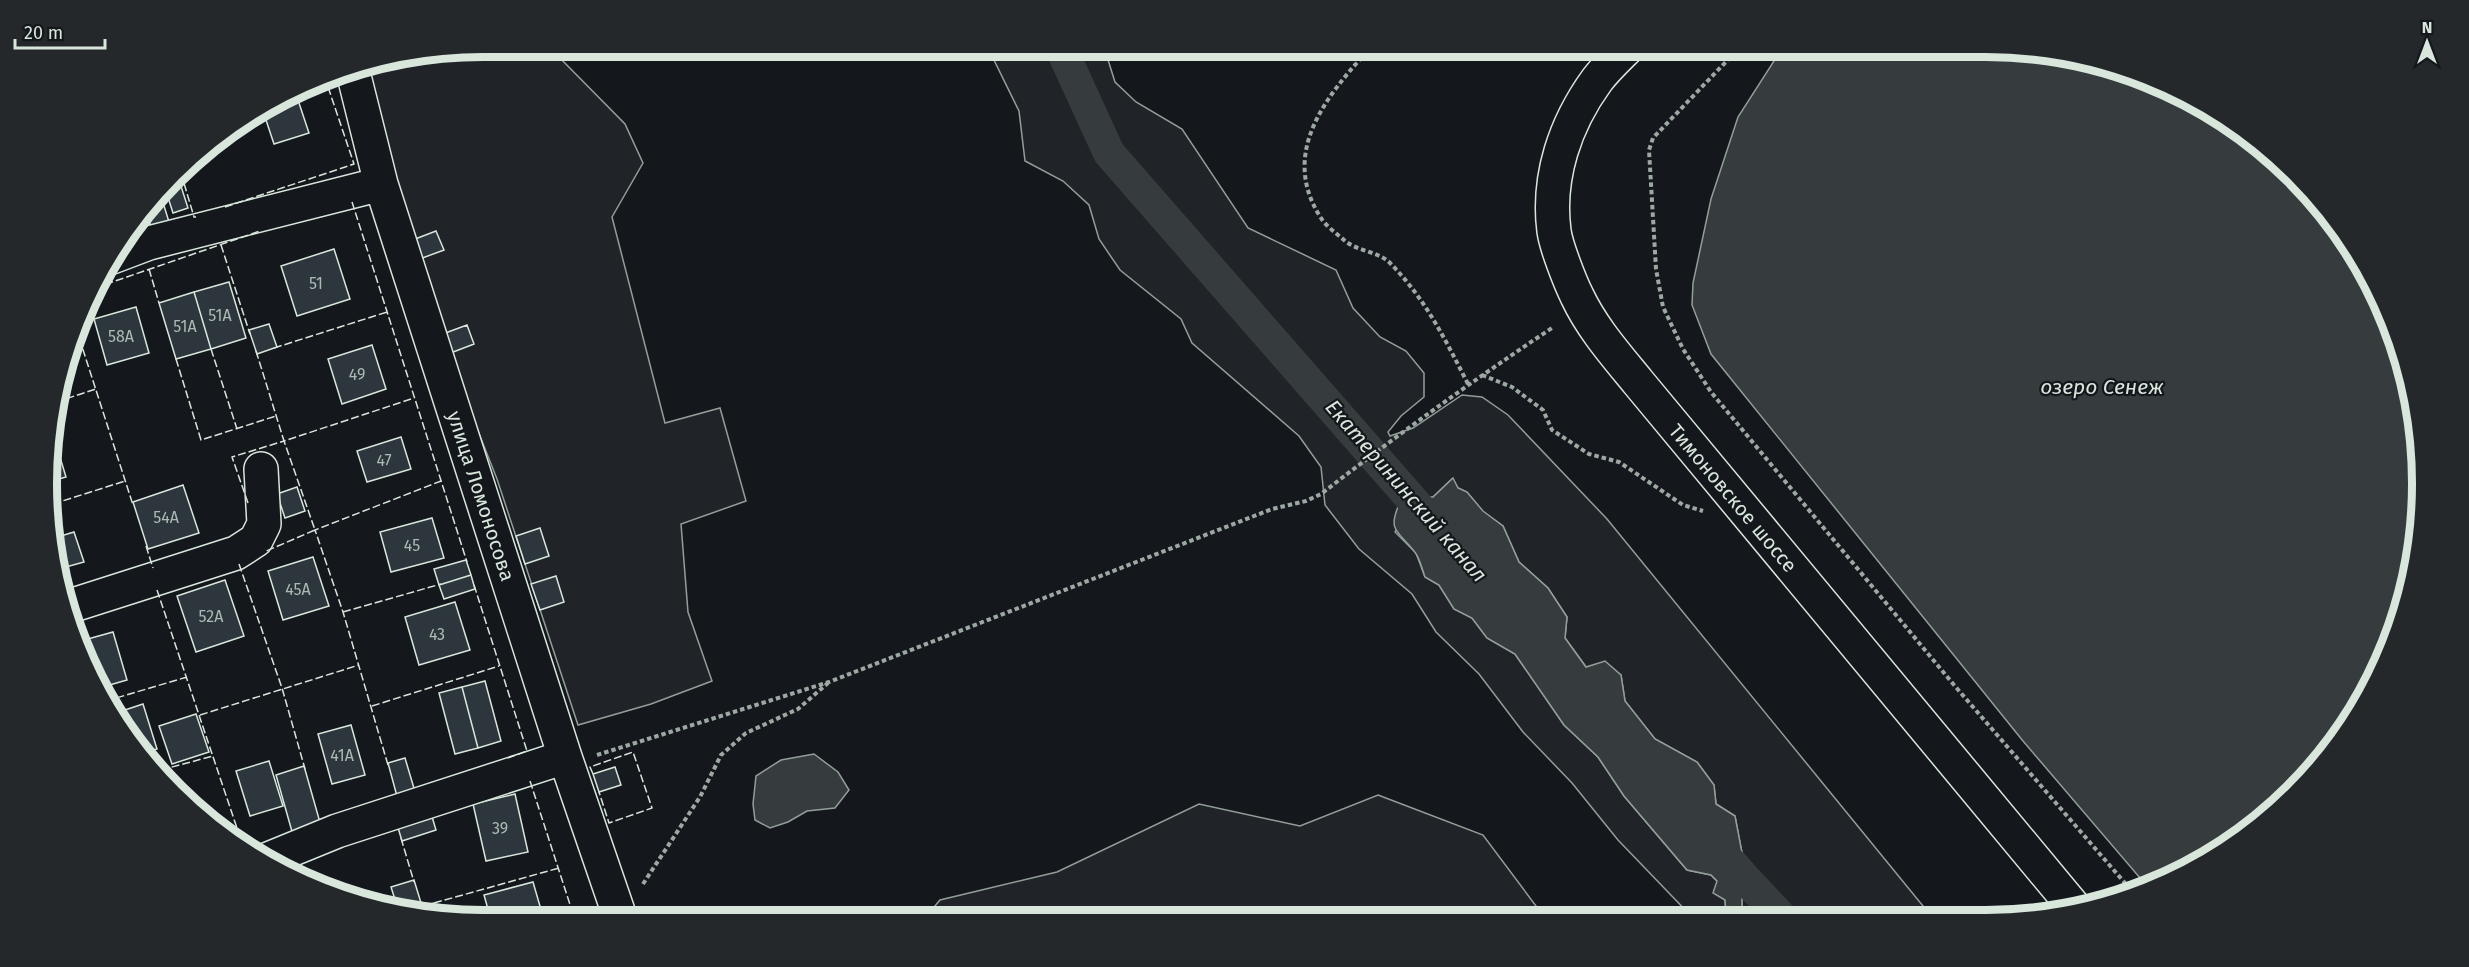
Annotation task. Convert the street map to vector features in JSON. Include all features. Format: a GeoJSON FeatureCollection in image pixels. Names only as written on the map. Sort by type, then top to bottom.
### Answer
{"type":"FeatureCollection","features":[{"type":"Feature","properties":{"kind":"street","name":"Тимоновское шоссе"},"geometry":{"type":"LineString","coordinates":[[1619,57],[1592,88],[1570,123],[1558,158],[1553,194],[1554,233],[1577,297],[1604,340],[1638,382],[2070,902]]}},
{"type":"Feature","properties":{"kind":"street","name":"улица Ломоносова"},"geometry":{"type":"LineString","coordinates":[[354,78],[381,184],[565,757],[617,910]]}},
{"type":"Feature","properties":{"kind":"street"},"geometry":{"type":"LineString","coordinates":[[133,242],[146,232],[381,184]]}},
{"type":"Feature","properties":{"kind":"street"},"geometry":{"type":"LineString","coordinates":[[75,604],[236,553],[256,540],[264,524],[261,469]]}},
{"type":"Feature","properties":{"kind":"street"},"geometry":{"type":"LineString","coordinates":[[276,856],[337,831],[565,757]]}},
{"type":"Feature","properties":{"kind":"path"},"geometry":{"type":"LineString","coordinates":[[1363,57],[1319,111],[1308,138],[1305,182],[1322,219],[1347,243],[1387,260],[1428,308],[1468,384]]}},
{"type":"Feature","properties":{"kind":"path"},"geometry":{"type":"LineString","coordinates":[[1730,57],[1653,138],[1649,150],[1656,269],[1663,307],[1683,349],[1711,392],[1954,685],[2127,886]]}},
{"type":"Feature","properties":{"kind":"path"},"geometry":{"type":"LineString","coordinates":[[565,757],[590,757],[830,682],[1272,509],[1306,501],[1321,494],[1468,384],[1552,328]]}},
{"type":"Feature","properties":{"kind":"path"},"geometry":{"type":"LineString","coordinates":[[1481,375],[1512,387],[1543,410],[1552,430],[1589,454],[1619,462],[1683,505],[1711,513]]}},
{"type":"Feature","properties":{"kind":"path"},"geometry":{"type":"LineString","coordinates":[[626,910],[700,797],[722,754],[746,734],[798,709],[830,682]]}},
{"type":"Feature","properties":{"kind":"shaded area"},"geometry":{"type":"Polygon","coordinates":[[[559,57],[625,124],[643,163],[612,217],[665,423],[720,408],[746,501],[681,524],[688,612],[712,681],[651,704],[578,725],[497,479],[440,335],[417,260],[368,73],[400,65],[456,58],[559,57]]]}},
{"type":"Feature","properties":{"kind":"shaded area"},"geometry":{"type":"Polygon","coordinates":[[[992,57],[1107,57],[1115,82],[1136,102],[1182,129],[1248,228],[1336,270],[1353,308],[1380,337],[1406,351],[1424,373],[1424,397],[1401,416],[1388,432],[1390,436],[1413,428],[1462,395],[1482,397],[1508,415],[1607,519],[1926,910],[1742,910],[1742,853],[1735,816],[1716,804],[1714,785],[1697,762],[1655,739],[1625,701],[1621,675],[1586,667],[1565,638],[1567,617],[1548,588],[1519,562],[1503,526],[1483,512],[1467,492],[1458,488],[1452,479],[1433,497],[1418,498],[1395,532],[1416,553],[1425,577],[1439,585],[1454,609],[1472,618],[1487,638],[1515,654],[1564,725],[1598,757],[1624,796],[1687,870],[1711,875],[1717,881],[1725,900],[1726,910],[1685,910],[1618,840],[1572,783],[1523,732],[1479,674],[1436,632],[1412,594],[1359,549],[1325,505],[1321,467],[1299,436],[1192,343],[1181,319],[1120,270],[1099,239],[1089,205],[1063,181],[1025,161],[1019,111],[992,57]]]}},
{"type":"Feature","properties":{"kind":"shaded area"},"geometry":{"type":"Polygon","coordinates":[[[1378,795],[1483,835],[1539,910],[932,910],[940,900],[1057,872],[1199,804],[1300,826],[1378,795]]]}},
{"type":"Feature","properties":{"kind":"water","name":"озеро Сенеж"},"geometry":{"type":"Polygon","coordinates":[[[1777,57],[1986,57],[2069,65],[2149,89],[2199,114],[2245,145],[2267,163],[2306,202],[2355,270],[2380,320],[2389,346],[2404,400],[2408,428],[2411,456],[2411,511],[2404,567],[2397,594],[2380,647],[2368,672],[2355,697],[2324,743],[2306,765],[2267,804],[2199,853],[2142,880],[2023,741],[1711,354],[1692,305],[1693,283],[1711,199],[1738,117],[1777,57]]]}},
{"type":"Feature","properties":{"kind":"water"},"geometry":{"type":"Polygon","coordinates":[[[1453,478],[1458,488],[1467,492],[1483,511],[1503,526],[1519,562],[1548,588],[1567,617],[1565,638],[1586,667],[1605,661],[1621,675],[1625,701],[1655,739],[1697,762],[1714,785],[1716,804],[1735,816],[1742,853],[1752,864],[1751,894],[1742,894],[1742,910],[1726,910],[1725,900],[1713,893],[1717,881],[1711,875],[1687,870],[1624,796],[1598,757],[1564,725],[1515,654],[1487,638],[1472,618],[1454,609],[1439,585],[1425,577],[1416,554],[1396,529],[1394,519],[1400,502],[1412,503],[1418,498],[1433,497],[1453,478]]]}},
{"type":"Feature","properties":{"kind":"water"},"geometry":{"type":"Polygon","coordinates":[[[814,754],[838,772],[849,790],[835,808],[807,811],[788,822],[770,828],[755,820],[753,804],[756,776],[781,760],[814,754]]]}},
{"type":"Feature","properties":{"kind":"building"},"geometry":{"type":"Polygon","coordinates":[[[298,100],[309,133],[274,144],[265,117],[298,100]]]}},
{"type":"Feature","properties":{"kind":"building"},"geometry":{"type":"Polygon","coordinates":[[[180,184],[188,208],[173,213],[168,197],[180,184]]]}},
{"type":"Feature","properties":{"kind":"building"},"geometry":{"type":"Polygon","coordinates":[[[163,202],[169,222],[151,227],[149,219],[163,202]]]}},
{"type":"Feature","properties":{"kind":"building"},"geometry":{"type":"Polygon","coordinates":[[[436,231],[444,250],[417,260],[410,241],[436,231]]]}},
{"type":"Feature","properties":{"kind":"building"},"geometry":{"type":"Polygon","coordinates":[[[334,249],[350,299],[297,316],[281,266],[334,249]]]}},
{"type":"Feature","properties":{"kind":"building"},"geometry":{"type":"Polygon","coordinates":[[[229,282],[246,338],[211,349],[194,292],[229,282]]]}},
{"type":"Feature","properties":{"kind":"building"},"geometry":{"type":"Polygon","coordinates":[[[194,292],[211,349],[176,359],[159,303],[194,292]]]}},
{"type":"Feature","properties":{"kind":"building"},"geometry":{"type":"Polygon","coordinates":[[[136,307],[149,353],[107,365],[94,319],[136,307]]]}},
{"type":"Feature","properties":{"kind":"building"},"geometry":{"type":"Polygon","coordinates":[[[269,324],[277,347],[257,354],[249,330],[269,324]]]}},
{"type":"Feature","properties":{"kind":"building"},"geometry":{"type":"Polygon","coordinates":[[[467,325],[474,344],[448,354],[440,335],[467,325]]]}},
{"type":"Feature","properties":{"kind":"building"},"geometry":{"type":"Polygon","coordinates":[[[372,345],[386,389],[342,404],[328,359],[372,345]]]}},
{"type":"Feature","properties":{"kind":"building"},"geometry":{"type":"Polygon","coordinates":[[[401,437],[411,469],[367,482],[357,451],[401,437]]]}},
{"type":"Feature","properties":{"kind":"building"},"geometry":{"type":"Polygon","coordinates":[[[58,452],[66,477],[57,480],[58,452]]]}},
{"type":"Feature","properties":{"kind":"building"},"geometry":{"type":"Polygon","coordinates":[[[183,485],[199,533],[148,549],[133,502],[183,485]]]}},
{"type":"Feature","properties":{"kind":"building"},"geometry":{"type":"Polygon","coordinates":[[[297,487],[305,511],[285,518],[277,494],[297,487]]]}},
{"type":"Feature","properties":{"kind":"building"},"geometry":{"type":"Polygon","coordinates":[[[432,518],[444,558],[391,572],[380,532],[432,518]]]}},
{"type":"Feature","properties":{"kind":"building"},"geometry":{"type":"Polygon","coordinates":[[[540,528],[549,556],[525,564],[516,536],[540,528]]]}},
{"type":"Feature","properties":{"kind":"building"},"geometry":{"type":"Polygon","coordinates":[[[74,532],[84,562],[65,567],[61,536],[74,532]]]}},
{"type":"Feature","properties":{"kind":"building"},"geometry":{"type":"Polygon","coordinates":[[[313,557],[329,606],[283,620],[268,571],[313,557]]]}},
{"type":"Feature","properties":{"kind":"building"},"geometry":{"type":"Polygon","coordinates":[[[466,560],[471,575],[439,585],[434,569],[466,560]]]}},
{"type":"Feature","properties":{"kind":"building"},"geometry":{"type":"Polygon","coordinates":[[[471,575],[475,589],[444,599],[439,585],[471,575]]]}},
{"type":"Feature","properties":{"kind":"building"},"geometry":{"type":"Polygon","coordinates":[[[556,576],[564,602],[540,610],[531,584],[556,576]]]}},
{"type":"Feature","properties":{"kind":"building"},"geometry":{"type":"Polygon","coordinates":[[[225,580],[244,636],[196,652],[177,596],[225,580]]]}},
{"type":"Feature","properties":{"kind":"building"},"geometry":{"type":"Polygon","coordinates":[[[455,602],[470,650],[419,665],[405,617],[455,602]]]}},
{"type":"Feature","properties":{"kind":"building"},"geometry":{"type":"Polygon","coordinates":[[[113,632],[127,680],[108,685],[86,639],[113,632]]]}},
{"type":"Feature","properties":{"kind":"building"},"geometry":{"type":"Polygon","coordinates":[[[485,681],[501,741],[478,748],[462,687],[485,681]]]}},
{"type":"Feature","properties":{"kind":"building"},"geometry":{"type":"Polygon","coordinates":[[[462,687],[478,748],[455,754],[439,693],[462,687]]]}},
{"type":"Feature","properties":{"kind":"building"},"geometry":{"type":"Polygon","coordinates":[[[143,704],[157,749],[151,750],[123,711],[143,704]]]}},
{"type":"Feature","properties":{"kind":"building"},"geometry":{"type":"Polygon","coordinates":[[[196,714],[209,752],[172,764],[159,726],[196,714]]]}},
{"type":"Feature","properties":{"kind":"building"},"geometry":{"type":"Polygon","coordinates":[[[351,725],[365,775],[332,784],[318,734],[351,725]]]}},
{"type":"Feature","properties":{"kind":"building"},"geometry":{"type":"Polygon","coordinates":[[[405,758],[416,795],[398,800],[388,763],[405,758]]]}},
{"type":"Feature","properties":{"kind":"building"},"geometry":{"type":"Polygon","coordinates":[[[269,761],[283,806],[250,816],[236,771],[269,761]]]}},
{"type":"Feature","properties":{"kind":"building"},"geometry":{"type":"Polygon","coordinates":[[[304,766],[321,826],[293,835],[276,775],[304,766]]]}},
{"type":"Feature","properties":{"kind":"building"},"geometry":{"type":"Polygon","coordinates":[[[615,767],[621,785],[599,792],[593,774],[615,767]]]}},
{"type":"Feature","properties":{"kind":"building"},"geometry":{"type":"Polygon","coordinates":[[[515,794],[528,852],[486,861],[473,804],[515,794]]]}},
{"type":"Feature","properties":{"kind":"building"},"geometry":{"type":"Polygon","coordinates":[[[430,810],[436,830],[402,841],[396,821],[430,810]]]}},
{"type":"Feature","properties":{"kind":"building"},"geometry":{"type":"Polygon","coordinates":[[[414,880],[422,905],[395,901],[391,887],[414,880]]]}},
{"type":"Feature","properties":{"kind":"building"},"geometry":{"type":"Polygon","coordinates":[[[533,882],[541,910],[488,910],[484,895],[533,882]]]}},
{"type":"Feature","properties":{"kind":"waterway","name":"Екатерининский канал"},"geometry":{"type":"LineString","coordinates":[[1065,57],[1109,153],[1442,534]]}},
{"type":"Feature","properties":{"kind":"waterway","name":"Екатерининский канал"},"geometry":{"type":"LineString","coordinates":[[1724,856],[1774,910]]}},
{"type":"Feature","properties":{"kind":"fence"},"geometry":{"type":"LineString","coordinates":[[225,207],[354,164],[328,86]]}},
{"type":"Feature","properties":{"kind":"fence"},"geometry":{"type":"LineString","coordinates":[[183,181],[194,217],[196,217]]}},
{"type":"Feature","properties":{"kind":"fence"},"geometry":{"type":"LineString","coordinates":[[352,202],[467,562]]}},
{"type":"Feature","properties":{"kind":"fence"},"geometry":{"type":"LineString","coordinates":[[107,284],[260,231]]}},
{"type":"Feature","properties":{"kind":"fence"},"geometry":{"type":"LineString","coordinates":[[221,245],[250,334]]}},
{"type":"Feature","properties":{"kind":"fence"},"geometry":{"type":"LineString","coordinates":[[149,269],[159,303]]}},
{"type":"Feature","properties":{"kind":"fence"},"geometry":{"type":"LineString","coordinates":[[274,348],[387,312]]}},
{"type":"Feature","properties":{"kind":"fence"},"geometry":{"type":"LineString","coordinates":[[81,343],[133,505]]}},
{"type":"Feature","properties":{"kind":"fence"},"geometry":{"type":"LineString","coordinates":[[211,349],[237,429]]}},
{"type":"Feature","properties":{"kind":"fence"},"geometry":{"type":"LineString","coordinates":[[256,351],[284,441],[414,398]]}},
{"type":"Feature","properties":{"kind":"fence"},"geometry":{"type":"LineString","coordinates":[[176,359],[201,440],[276,416]]}},
{"type":"Feature","properties":{"kind":"fence"},"geometry":{"type":"LineString","coordinates":[[65,399],[96,389]]}},
{"type":"Feature","properties":{"kind":"fence"},"geometry":{"type":"LineString","coordinates":[[248,503],[232,457],[284,441],[315,530],[264,552]]}},
{"type":"Feature","properties":{"kind":"fence"},"geometry":{"type":"LineString","coordinates":[[58,503],[125,481]]}},
{"type":"Feature","properties":{"kind":"fence"},"geometry":{"type":"LineString","coordinates":[[388,765],[343,612],[315,530],[441,481]]}},
{"type":"Feature","properties":{"kind":"fence"},"geometry":{"type":"LineString","coordinates":[[146,546],[153,568]]}},
{"type":"Feature","properties":{"kind":"fence"},"geometry":{"type":"LineString","coordinates":[[239,564],[282,688],[305,769]]}},
{"type":"Feature","properties":{"kind":"fence"},"geometry":{"type":"LineString","coordinates":[[343,612],[441,584]]}},
{"type":"Feature","properties":{"kind":"fence"},"geometry":{"type":"LineString","coordinates":[[474,585],[527,751],[505,759]]}},
{"type":"Feature","properties":{"kind":"fence"},"geometry":{"type":"LineString","coordinates":[[157,590],[238,832]]}},
{"type":"Feature","properties":{"kind":"fence"},"geometry":{"type":"LineString","coordinates":[[200,715],[359,665]]}},
{"type":"Feature","properties":{"kind":"fence"},"geometry":{"type":"LineString","coordinates":[[372,706],[499,666]]}},
{"type":"Feature","properties":{"kind":"fence"},"geometry":{"type":"LineString","coordinates":[[115,698],[187,677]]}},
{"type":"Feature","properties":{"kind":"fence"},"geometry":{"type":"LineString","coordinates":[[593,774],[590,767],[633,752],[652,808],[609,823],[599,792]]}},
{"type":"Feature","properties":{"kind":"fence"},"geometry":{"type":"LineString","coordinates":[[166,769],[213,756]]}},
{"type":"Feature","properties":{"kind":"fence"},"geometry":{"type":"LineString","coordinates":[[530,781],[572,910]]}},
{"type":"Feature","properties":{"kind":"fence"},"geometry":{"type":"LineString","coordinates":[[401,838],[414,882]]}},
{"type":"Feature","properties":{"kind":"fence"},"geometry":{"type":"LineString","coordinates":[[434,903],[559,868]]}},
{"type":"Feature","properties":{"kind":"fence"},"geometry":{"type":"LineString","coordinates":[[424,905],[434,903],[435,907]]}}]}
